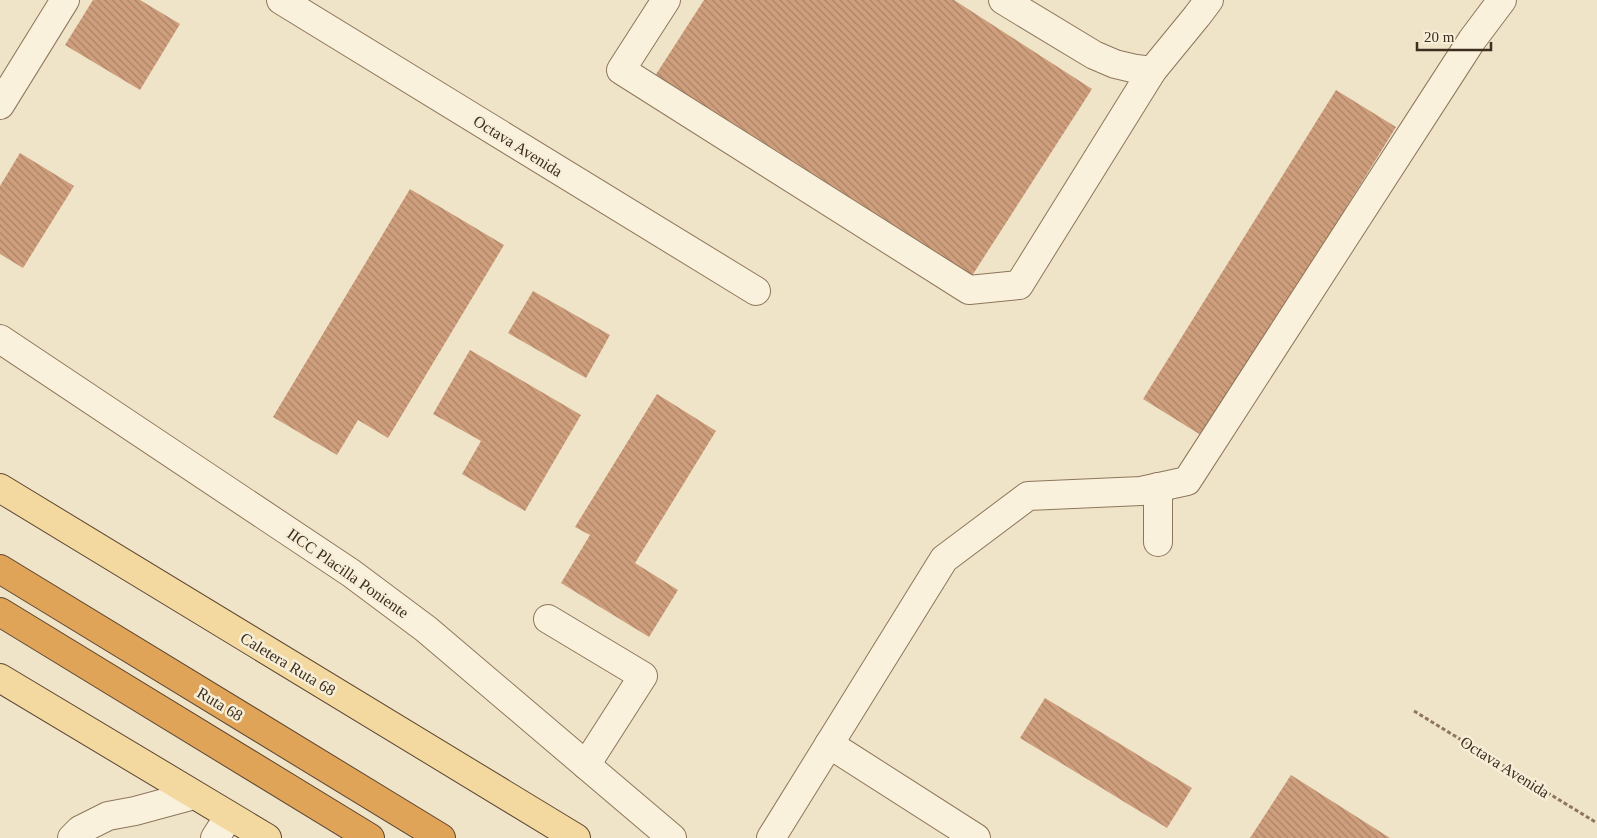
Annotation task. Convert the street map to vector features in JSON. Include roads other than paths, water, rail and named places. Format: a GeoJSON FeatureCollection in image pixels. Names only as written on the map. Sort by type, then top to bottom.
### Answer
{"type":"FeatureCollection","features":[{"type":"Feature","properties":{"kind":"highway","name":"Ruta 68"},"geometry":{"type":"LineString","coordinates":[[0,570],[440,838]]}},
{"type":"Feature","properties":{"kind":"highway"},"geometry":{"type":"LineString","coordinates":[[0,612],[370,838]]}},
{"type":"Feature","properties":{"kind":"main road","name":"Caletera Ruta 68"},"geometry":{"type":"LineString","coordinates":[[0,488],[576,838]]}},
{"type":"Feature","properties":{"kind":"main road"},"geometry":{"type":"LineString","coordinates":[[0,678],[194,795],[222,827],[266,838]]}},
{"type":"Feature","properties":{"kind":"street"},"geometry":{"type":"LineString","coordinates":[[0,105],[64,0]]}},
{"type":"Feature","properties":{"kind":"street","name":"Octava Avenida"},"geometry":{"type":"LineString","coordinates":[[281,0],[756,291]]}},
{"type":"Feature","properties":{"kind":"street"},"geometry":{"type":"LineString","coordinates":[[666,0],[621,70],[968,290],[1019,285],[1152,70],[1198,16],[1209,0]]}},
{"type":"Feature","properties":{"kind":"street"},"geometry":{"type":"LineString","coordinates":[[1003,0],[1094,55],[1115,64],[1136,69],[1152,70]]}},
{"type":"Feature","properties":{"kind":"street"},"geometry":{"type":"LineString","coordinates":[[771,838],[944,559],[1028,496],[1141,491],[1187,481],[1472,40],[1502,0]]}},
{"type":"Feature","properties":{"kind":"street","name":"IICC Placilla Poniente"},"geometry":{"type":"LineString","coordinates":[[0,339],[351,573],[426,629],[672,838]]}},
{"type":"Feature","properties":{"kind":"street"},"geometry":{"type":"LineString","coordinates":[[1158,487],[1158,542]]}},
{"type":"Feature","properties":{"kind":"street"},"geometry":{"type":"LineString","coordinates":[[548,619],[643,676],[586,765]]}},
{"type":"Feature","properties":{"kind":"street"},"geometry":{"type":"LineString","coordinates":[[829,744],[976,838]]}},
{"type":"Feature","properties":{"kind":"street"},"geometry":{"type":"LineString","coordinates":[[72,838],[80,830],[108,816],[135,811],[194,795]]}}]}
